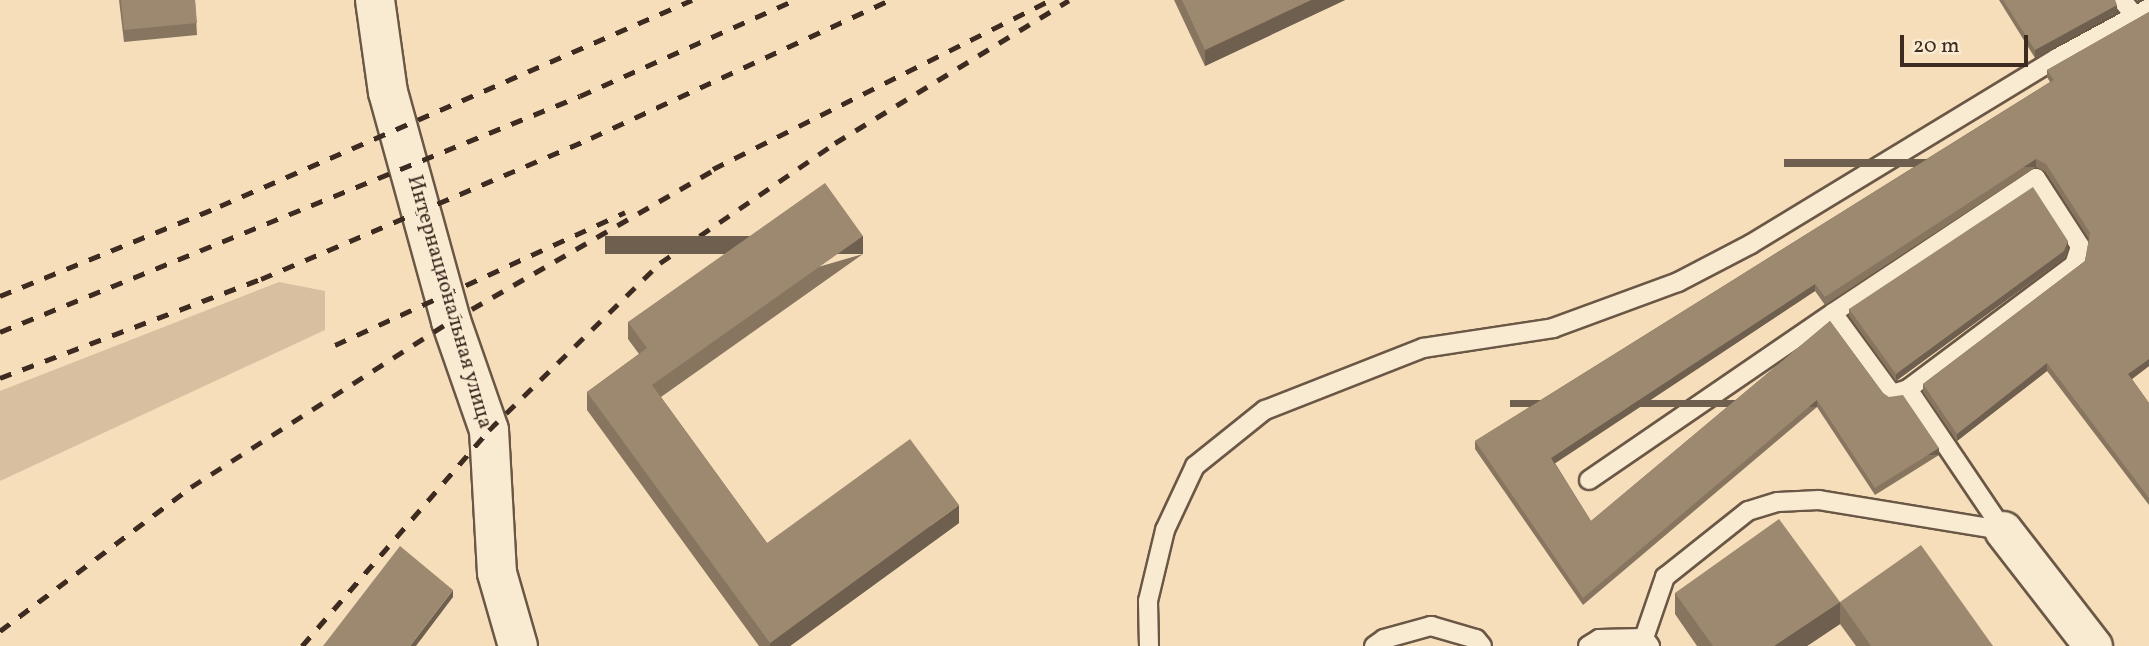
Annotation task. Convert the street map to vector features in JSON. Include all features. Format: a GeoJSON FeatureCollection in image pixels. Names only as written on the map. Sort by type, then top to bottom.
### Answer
{"type":"FeatureCollection","features":[{"type":"Feature","properties":{"kind":"street","name":"Интернациональная улица"},"geometry":{"type":"LineString","coordinates":[[375,0],[388,92],[451,321],[489,430],[497,573],[518,646]]}},
{"type":"Feature","properties":{"kind":"street"},"geometry":{"type":"LineString","coordinates":[[2003,530],[2093,646]]}},
{"type":"Feature","properties":{"kind":"lane"},"geometry":{"type":"LineString","coordinates":[[1149,646],[1148,601],[1165,530],[1195,466],[1265,410],[1423,348],[1553,328],[1678,282],[1751,244],[2141,12],[2122,0]]}},
{"type":"Feature","properties":{"kind":"lane"},"geometry":{"type":"LineString","coordinates":[[1589,480],[1833,313],[2036,178],[2080,246],[2074,265],[1908,389],[1892,394],[1833,313]]}},
{"type":"Feature","properties":{"kind":"lane"},"geometry":{"type":"LineString","coordinates":[[1908,389],[2003,530]]}},
{"type":"Feature","properties":{"kind":"lane"},"geometry":{"type":"LineString","coordinates":[[1588,646],[1599,639],[1647,642],[1665,577],[1748,511],[1778,502],[1819,500],[2003,530]]}},
{"type":"Feature","properties":{"kind":"lane"},"geometry":{"type":"LineString","coordinates":[[1374,646],[1432,626],[1476,639],[1482,646]]}},
{"type":"Feature","properties":{"kind":"shaded area"},"geometry":{"type":"Polygon","coordinates":[[[279,282],[325,291],[325,330],[0,481],[0,391],[279,282]]]}},
{"type":"Feature","properties":{"kind":"building"},"geometry":{"type":"Polygon","coordinates":[[[121,0],[195,0],[197,23],[124,30],[121,0]]]}},
{"type":"Feature","properties":{"kind":"building"},"geometry":{"type":"Polygon","coordinates":[[[1182,0],[1311,0],[1205,50],[1182,0]]]}},
{"type":"Feature","properties":{"kind":"building"},"geometry":{"type":"Polygon","coordinates":[[[2003,0],[2115,0],[2117,5],[2035,50],[2003,0]]]}},
{"type":"Feature","properties":{"kind":"building"},"geometry":{"type":"Polygon","coordinates":[[[2149,12],[2149,359],[2128,374],[2149,403],[2149,498],[2047,363],[1957,434],[1923,384],[2085,261],[2090,233],[2046,164],[2036,159],[1825,297],[1815,284],[1551,458],[1591,521],[1830,321],[1883,393],[1889,397],[1903,395],[1939,448],[1875,488],[1817,400],[1583,598],[1475,441],[2054,80],[2047,70],[2149,12]]]}},
{"type":"Feature","properties":{"kind":"building"},"geometry":{"type":"Polygon","coordinates":[[[825,183],[863,236],[652,385],[767,543],[910,439],[959,505],[770,643],[587,392],[647,348],[628,322],[825,183]]]}},
{"type":"Feature","properties":{"kind":"building"},"geometry":{"type":"Polygon","coordinates":[[[2033,187],[2068,241],[2064,251],[1896,374],[1849,309],[2033,187]]]}},
{"type":"Feature","properties":{"kind":"building"},"geometry":{"type":"Polygon","coordinates":[[[1779,519],[1840,602],[1774,646],[1713,646],[1675,593],[1779,519]]]}},
{"type":"Feature","properties":{"kind":"building"},"geometry":{"type":"Polygon","coordinates":[[[1921,545],[1993,646],[1871,646],[1840,602],[1921,545]]]}},
{"type":"Feature","properties":{"kind":"building"},"geometry":{"type":"Polygon","coordinates":[[[400,546],[453,590],[410,646],[323,646],[400,546]]]}},
{"type":"Feature","properties":{"kind":"railway"},"geometry":{"type":"LineString","coordinates":[[0,296],[220,206],[692,0]]}},
{"type":"Feature","properties":{"kind":"railway"},"geometry":{"type":"LineString","coordinates":[[0,332],[580,96],[795,0]]}},
{"type":"Feature","properties":{"kind":"railway"},"geometry":{"type":"LineString","coordinates":[[0,378],[261,279],[591,138],[889,0]]}},
{"type":"Feature","properties":{"kind":"railway"},"geometry":{"type":"LineString","coordinates":[[713,169],[1051,0]]}},
{"type":"Feature","properties":{"kind":"railway"},"geometry":{"type":"LineString","coordinates":[[302,646],[489,430],[660,263],[835,143],[1069,0]]}},
{"type":"Feature","properties":{"kind":"railway"},"geometry":{"type":"LineString","coordinates":[[0,631],[191,487],[451,321],[721,166]]}},
{"type":"Feature","properties":{"kind":"railway"},"geometry":{"type":"LineString","coordinates":[[335,345],[625,212]]}}]}
